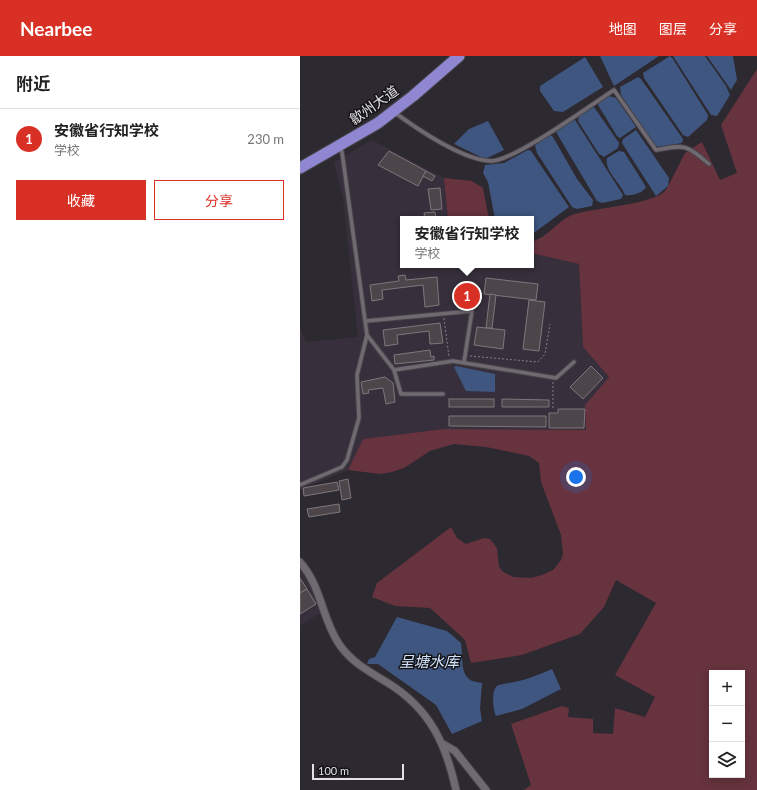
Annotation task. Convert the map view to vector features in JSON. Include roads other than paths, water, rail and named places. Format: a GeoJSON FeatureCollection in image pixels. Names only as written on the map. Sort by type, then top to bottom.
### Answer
{"type":"FeatureCollection","features":[{"type":"Feature","properties":{"kind":"highway","name":"歙州大道"},"geometry":{"type":"LineString","coordinates":[[300,160],[374,116],[408,91],[447,56]]}},
{"type":"Feature","properties":{"kind":"highway","name":"歙州大道"},"geometry":{"type":"LineString","coordinates":[[300,168],[362,133],[393,112],[459,56]]}},
{"type":"Feature","properties":{"kind":"street"},"geometry":{"type":"LineString","coordinates":[[300,562],[309,575],[322,603],[328,623],[344,650],[362,668],[398,690],[415,704],[428,720],[443,744],[449,760],[456,790]]}},
{"type":"Feature","properties":{"kind":"street"},"geometry":{"type":"LineString","coordinates":[[443,744],[455,751],[486,790]]}},
{"type":"Feature","properties":{"kind":"lane"},"geometry":{"type":"LineString","coordinates":[[393,112],[415,128],[448,146],[482,160],[497,160],[520,151],[614,90],[656,150],[684,146],[691,149],[709,164]]}},
{"type":"Feature","properties":{"kind":"lane"},"geometry":{"type":"LineString","coordinates":[[300,485],[339,469],[346,462],[359,418],[357,375],[367,335],[366,321],[342,152],[339,146]]}},
{"type":"Feature","properties":{"kind":"lane"},"geometry":{"type":"LineString","coordinates":[[366,321],[472,311],[464,362]]}},
{"type":"Feature","properties":{"kind":"lane"},"geometry":{"type":"LineString","coordinates":[[367,335],[394,370],[401,394],[443,394]]}},
{"type":"Feature","properties":{"kind":"lane"},"geometry":{"type":"LineString","coordinates":[[394,370],[449,362],[464,362],[556,378],[574,362]]}},
{"type":"Feature","properties":{"kind":"water"},"geometry":{"type":"Polygon","coordinates":[[[600,56],[659,56],[614,86],[600,56]]]}},
{"type":"Feature","properties":{"kind":"water"},"geometry":{"type":"Polygon","coordinates":[[[670,56],[708,115],[707,120],[688,137],[683,135],[644,78],[643,73],[670,56]]]}},
{"type":"Feature","properties":{"kind":"water"},"geometry":{"type":"Polygon","coordinates":[[[673,56],[705,56],[726,86],[730,95],[717,116],[711,115],[673,56]]]}},
{"type":"Feature","properties":{"kind":"water"},"geometry":{"type":"Polygon","coordinates":[[[707,56],[733,56],[737,80],[731,90],[707,56]]]}},
{"type":"Feature","properties":{"kind":"water"},"geometry":{"type":"Polygon","coordinates":[[[585,57],[603,87],[563,112],[554,111],[540,91],[540,86],[585,57]]]}},
{"type":"Feature","properties":{"kind":"water"},"geometry":{"type":"Polygon","coordinates":[[[638,77],[641,79],[683,139],[682,143],[658,147],[654,144],[621,95],[620,87],[638,77]]]}},
{"type":"Feature","properties":{"kind":"water"},"geometry":{"type":"Polygon","coordinates":[[[609,96],[616,98],[636,127],[620,138],[617,136],[598,105],[599,102],[609,96]]]}},
{"type":"Feature","properties":{"kind":"water"},"geometry":{"type":"Polygon","coordinates":[[[594,107],[619,143],[618,148],[604,157],[599,154],[578,121],[579,115],[594,107]]]}},
{"type":"Feature","properties":{"kind":"water"},"geometry":{"type":"Polygon","coordinates":[[[572,120],[575,120],[623,195],[621,199],[602,203],[597,201],[556,132],[572,120]]]}},
{"type":"Feature","properties":{"kind":"water"},"geometry":{"type":"Polygon","coordinates":[[[488,121],[504,150],[485,159],[454,144],[469,129],[488,121]]]}},
{"type":"Feature","properties":{"kind":"water"},"geometry":{"type":"Polygon","coordinates":[[[636,130],[669,178],[668,186],[656,196],[622,143],[623,139],[636,130]]]}},
{"type":"Feature","properties":{"kind":"water"},"geometry":{"type":"Polygon","coordinates":[[[550,135],[553,137],[577,179],[593,200],[592,206],[577,209],[572,207],[537,153],[535,145],[550,135]]]}},
{"type":"Feature","properties":{"kind":"water"},"geometry":{"type":"Polygon","coordinates":[[[528,150],[531,151],[569,207],[534,233],[534,216],[494,216],[488,182],[483,173],[485,165],[504,163],[528,150]]]}},
{"type":"Feature","properties":{"kind":"water"},"geometry":{"type":"Polygon","coordinates":[[[619,151],[624,152],[646,187],[640,192],[625,195],[610,172],[607,158],[619,151]]]}},
{"type":"Feature","properties":{"kind":"water"},"geometry":{"type":"Polygon","coordinates":[[[456,366],[495,374],[495,392],[466,391],[454,367],[456,366]]]}},
{"type":"Feature","properties":{"kind":"water","name":"呈塘水库"},"geometry":{"type":"Polygon","coordinates":[[[397,617],[447,631],[461,643],[463,667],[466,676],[472,681],[482,683],[480,709],[482,721],[452,734],[436,705],[378,664],[367,664],[369,659],[375,657],[397,617]]]}},
{"type":"Feature","properties":{"kind":"water"},"geometry":{"type":"Polygon","coordinates":[[[552,669],[561,689],[522,709],[496,716],[493,705],[493,696],[497,686],[536,676],[552,669]]]}},
{"type":"Feature","properties":{"kind":"place","name":"安徽省行知学校"},"geometry":{"type":"Point","coordinates":[467,296]}}]}
